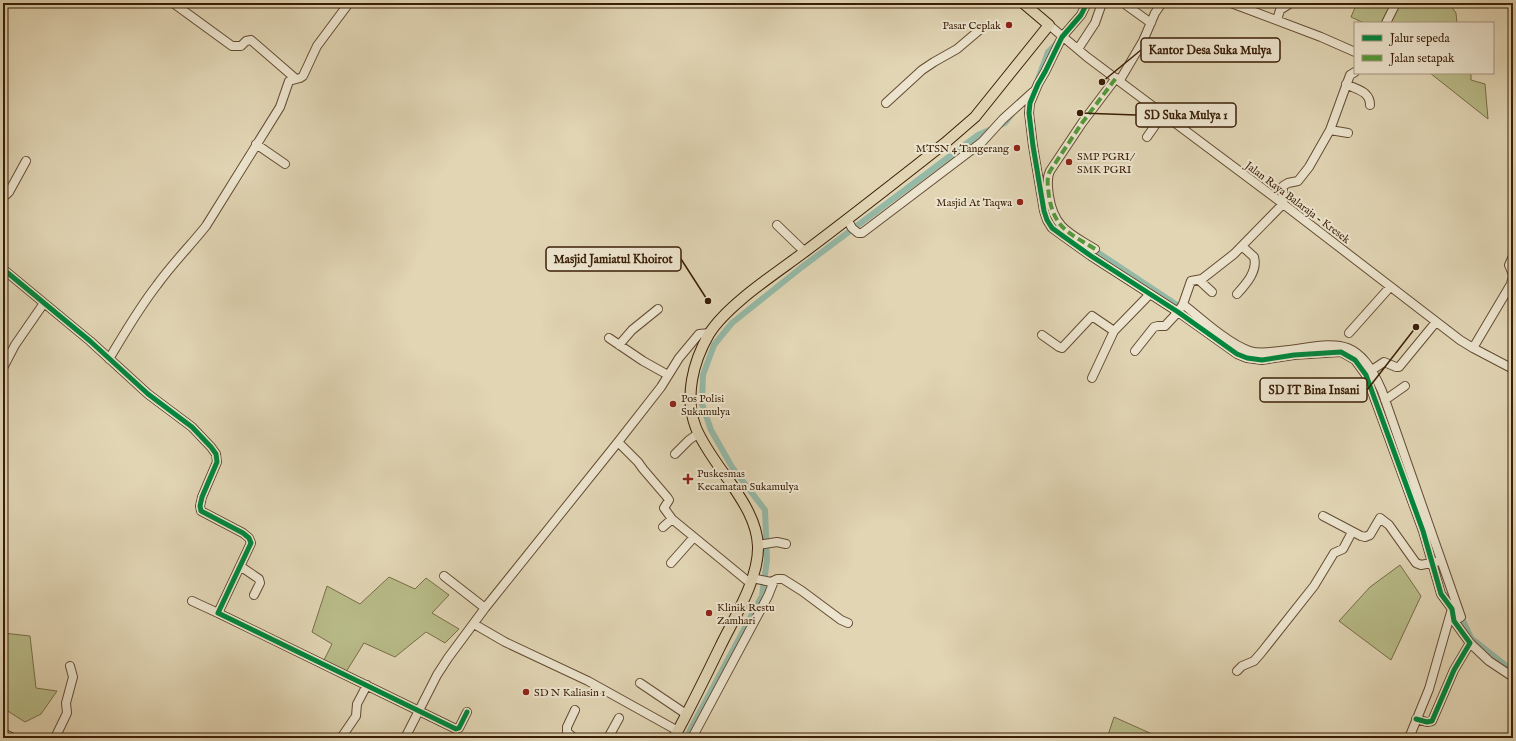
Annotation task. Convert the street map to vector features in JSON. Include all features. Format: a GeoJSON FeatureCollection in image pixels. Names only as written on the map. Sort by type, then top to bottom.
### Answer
{"type":"FeatureCollection","features":[{"type":"Feature","properties":{"kind":"main road"},"geometry":{"type":"LineString","coordinates":[[676,735],[754,581],[756,561],[760,544],[746,506],[711,455],[694,422],[690,389],[694,369],[710,333],[732,308],[746,296],[805,252],[852,226],[975,117],[1049,25],[1023,3]]}},
{"type":"Feature","properties":{"kind":"street"},"geometry":{"type":"LineString","coordinates":[[173,3],[232,46],[241,46],[246,41],[253,41],[264,53],[296,79]]}},
{"type":"Feature","properties":{"kind":"street"},"geometry":{"type":"LineString","coordinates":[[109,359],[145,301],[206,226],[280,107],[289,81],[300,78],[305,72],[317,46],[349,3]]}},
{"type":"Feature","properties":{"kind":"street"},"geometry":{"type":"LineString","coordinates":[[1088,3],[1081,15],[1063,38],[1035,90],[1030,103],[1029,113],[1033,146],[1047,220],[1052,228],[1063,236],[1150,294],[1180,308],[1243,348],[1250,351],[1265,352],[1309,346],[1341,346],[1348,347],[1360,355],[1372,370],[1385,400],[1423,531],[1437,562],[1457,620]]}},
{"type":"Feature","properties":{"kind":"street"},"geometry":{"type":"LineString","coordinates":[[1076,48],[1095,23],[1102,3]]}},
{"type":"Feature","properties":{"kind":"street"},"geometry":{"type":"LineString","coordinates":[[1095,249],[1062,228],[1056,220],[1051,206],[1048,178],[1050,171],[1082,123],[1118,79],[1143,41],[1162,3]]}},
{"type":"Feature","properties":{"kind":"street"},"geometry":{"type":"LineString","coordinates":[[1231,3],[1354,52]]}},
{"type":"Feature","properties":{"kind":"street"},"geometry":{"type":"LineString","coordinates":[[1277,20],[1280,10],[1291,3]]}},
{"type":"Feature","properties":{"kind":"street"},"geometry":{"type":"LineString","coordinates":[[1386,22],[1396,3]]}},
{"type":"Feature","properties":{"kind":"street"},"geometry":{"type":"LineString","coordinates":[[1126,5],[1151,23]]}},
{"type":"Feature","properties":{"kind":"street","name":"Jalan Raya Balaraja - Kresek"},"geometry":{"type":"LineString","coordinates":[[1049,25],[1076,48],[1436,322],[1473,348],[1513,369]]}},
{"type":"Feature","properties":{"kind":"street"},"geometry":{"type":"LineString","coordinates":[[886,103],[922,70],[956,49],[982,27]]}},
{"type":"Feature","properties":{"kind":"street"},"geometry":{"type":"LineString","coordinates":[[1135,351],[1154,327],[1166,326],[1180,308],[1190,282],[1199,280],[1243,247],[1282,204],[1283,186],[1300,180],[1309,167],[1330,130],[1346,84],[1350,75],[1354,73]]}},
{"type":"Feature","properties":{"kind":"street"},"geometry":{"type":"LineString","coordinates":[[1346,84],[1366,94],[1370,99],[1370,106]]}},
{"type":"Feature","properties":{"kind":"street"},"geometry":{"type":"LineString","coordinates":[[852,226],[860,234],[870,227],[982,142],[1008,114],[1035,90]]}},
{"type":"Feature","properties":{"kind":"street"},"geometry":{"type":"LineString","coordinates":[[1147,137],[1163,114]]}},
{"type":"Feature","properties":{"kind":"street"},"geometry":{"type":"LineString","coordinates":[[1330,130],[1348,133]]}},
{"type":"Feature","properties":{"kind":"street"},"geometry":{"type":"LineString","coordinates":[[256,144],[285,164]]}},
{"type":"Feature","properties":{"kind":"street"},"geometry":{"type":"LineString","coordinates":[[3,195],[6,195],[9,192],[26,161]]}},
{"type":"Feature","properties":{"kind":"street"},"geometry":{"type":"LineString","coordinates":[[777,225],[805,252]]}},
{"type":"Feature","properties":{"kind":"street"},"geometry":{"type":"LineString","coordinates":[[1237,294],[1251,276],[1255,265],[1254,257],[1243,247]]}},
{"type":"Feature","properties":{"kind":"street"},"geometry":{"type":"LineString","coordinates":[[1473,348],[1511,284],[1513,275],[1510,265],[1513,256]]}},
{"type":"Feature","properties":{"kind":"street"},"geometry":{"type":"LineString","coordinates":[[3,269],[90,341],[148,394],[192,427],[216,454],[216,467],[200,506],[201,511],[243,533],[249,538],[251,544],[218,613]]}},
{"type":"Feature","properties":{"kind":"street"},"geometry":{"type":"LineString","coordinates":[[1199,280],[1212,292]]}},
{"type":"Feature","properties":{"kind":"street"},"geometry":{"type":"LineString","coordinates":[[1349,333],[1390,287]]}},
{"type":"Feature","properties":{"kind":"street"},"geometry":{"type":"LineString","coordinates":[[1092,378],[1114,331],[1150,294]]}},
{"type":"Feature","properties":{"kind":"street"},"geometry":{"type":"LineString","coordinates":[[3,368],[15,345],[44,303]]}},
{"type":"Feature","properties":{"kind":"street"},"geometry":{"type":"LineString","coordinates":[[1180,308],[1237,354],[1247,358],[1262,360],[1294,355],[1341,352],[1356,360],[1366,375],[1408,477]]}},
{"type":"Feature","properties":{"kind":"street"},"geometry":{"type":"LineString","coordinates":[[619,345],[632,330],[658,309]]}},
{"type":"Feature","properties":{"kind":"street"},"geometry":{"type":"LineString","coordinates":[[1042,335],[1059,348],[1062,348],[1092,316],[1114,331]]}},
{"type":"Feature","properties":{"kind":"street"},"geometry":{"type":"LineString","coordinates":[[1372,370],[1384,362],[1397,367],[1400,366],[1436,322]]}},
{"type":"Feature","properties":{"kind":"street"},"geometry":{"type":"LineString","coordinates":[[405,738],[437,675],[485,608],[618,442],[679,358],[699,334],[710,333]]}},
{"type":"Feature","properties":{"kind":"street"},"geometry":{"type":"LineString","coordinates":[[609,338],[668,375]]}},
{"type":"Feature","properties":{"kind":"street"},"geometry":{"type":"LineString","coordinates":[[1385,400],[1405,386]]}},
{"type":"Feature","properties":{"kind":"street"},"geometry":{"type":"LineString","coordinates":[[675,454],[689,440],[699,433]]}},
{"type":"Feature","properties":{"kind":"street"},"geometry":{"type":"LineString","coordinates":[[618,442],[638,462],[668,497],[669,500],[664,510],[672,519],[694,537],[754,581],[773,581],[780,579],[787,581],[848,623]]}},
{"type":"Feature","properties":{"kind":"street"},"geometry":{"type":"LineString","coordinates":[[1323,516],[1363,537],[1368,536],[1380,518],[1390,525],[1416,563],[1421,566],[1437,562]]}},
{"type":"Feature","properties":{"kind":"street"},"geometry":{"type":"LineString","coordinates":[[663,527],[672,519]]}},
{"type":"Feature","properties":{"kind":"street"},"geometry":{"type":"LineString","coordinates":[[1237,672],[1242,666],[1254,661],[1261,653],[1314,586],[1334,553],[1343,549],[1352,532]]}},
{"type":"Feature","properties":{"kind":"street"},"geometry":{"type":"LineString","coordinates":[[671,563],[694,537]]}},
{"type":"Feature","properties":{"kind":"street"},"geometry":{"type":"LineString","coordinates":[[760,544],[773,542],[786,544]]}},
{"type":"Feature","properties":{"kind":"street"},"geometry":{"type":"LineString","coordinates":[[1437,562],[1441,594],[1452,610],[1470,643],[1489,660],[1513,677]]}},
{"type":"Feature","properties":{"kind":"street"},"geometry":{"type":"LineString","coordinates":[[240,566],[259,579],[260,582],[254,595]]}},
{"type":"Feature","properties":{"kind":"street"},"geometry":{"type":"LineString","coordinates":[[444,576],[485,608]]}},
{"type":"Feature","properties":{"kind":"street"},"geometry":{"type":"LineString","coordinates":[[692,738],[768,596],[773,581]]}},
{"type":"Feature","properties":{"kind":"street"},"geometry":{"type":"LineString","coordinates":[[192,601],[327,667],[367,684],[457,729],[459,728],[467,712]]}},
{"type":"Feature","properties":{"kind":"street"},"geometry":{"type":"LineString","coordinates":[[1408,738],[1429,689],[1452,610]]}},
{"type":"Feature","properties":{"kind":"street"},"geometry":{"type":"LineString","coordinates":[[474,624],[505,642],[588,681],[676,735]]}},
{"type":"Feature","properties":{"kind":"street"},"geometry":{"type":"LineString","coordinates":[[1416,719],[1427,722],[1432,721],[1454,670],[1470,643]]}},
{"type":"Feature","properties":{"kind":"street"},"geometry":{"type":"LineString","coordinates":[[55,738],[67,714],[66,703],[73,677],[70,666]]}},
{"type":"Feature","properties":{"kind":"street"},"geometry":{"type":"LineString","coordinates":[[640,683],[686,714]]}},
{"type":"Feature","properties":{"kind":"street"},"geometry":{"type":"LineString","coordinates":[[340,738],[356,716],[356,704],[367,684]]}},
{"type":"Feature","properties":{"kind":"street"},"geometry":{"type":"LineString","coordinates":[[574,738],[567,732],[567,727],[575,710]]}},
{"type":"Feature","properties":{"kind":"street"},"geometry":{"type":"LineString","coordinates":[[608,738],[619,718]]}},
{"type":"Feature","properties":{"kind":"street"},"geometry":{"type":"LineString","coordinates":[[3,733],[13,738]]}},
{"type":"Feature","properties":{"kind":"green space"},"geometry":{"type":"Polygon","coordinates":[[[1357,3],[1449,3],[1456,13],[1457,22],[1362,22],[1351,17],[1357,3]]]}},
{"type":"Feature","properties":{"kind":"green space"},"geometry":{"type":"Polygon","coordinates":[[[1431,74],[1471,74],[1471,80],[1485,84],[1488,119],[1431,74]]]}},
{"type":"Feature","properties":{"kind":"green space"},"geometry":{"type":"Polygon","coordinates":[[[1400,565],[1421,596],[1391,660],[1339,621],[1370,587],[1400,565]]]}},
{"type":"Feature","properties":{"kind":"green space"},"geometry":{"type":"Polygon","coordinates":[[[389,577],[415,589],[426,578],[449,595],[432,613],[459,629],[445,643],[426,632],[395,657],[364,643],[346,672],[324,660],[332,644],[312,632],[327,586],[360,604],[389,577]]]}},
{"type":"Feature","properties":{"kind":"green space"},"geometry":{"type":"Polygon","coordinates":[[[3,633],[30,636],[36,688],[57,691],[41,714],[25,722],[3,708],[3,633]]]}},
{"type":"Feature","properties":{"kind":"green space"},"geometry":{"type":"Polygon","coordinates":[[[1114,717],[1161,738],[1107,738],[1114,717]]]}},
{"type":"Feature","properties":{"kind":"waterway"},"geometry":{"type":"LineString","coordinates":[[1038,79],[1048,52],[1058,42]]}},
{"type":"Feature","properties":{"kind":"waterway"},"geometry":{"type":"LineString","coordinates":[[686,738],[762,596],[767,560],[765,510],[732,467],[711,430],[702,404],[703,375],[714,345],[732,323],[802,267],[978,135],[1005,123],[1012,114]]}},
{"type":"Feature","properties":{"kind":"waterway"},"geometry":{"type":"LineString","coordinates":[[1048,209],[1056,225],[1061,229]]}},
{"type":"Feature","properties":{"kind":"waterway"},"geometry":{"type":"LineString","coordinates":[[1091,248],[1183,309]]}},
{"type":"Feature","properties":{"kind":"waterway"},"geometry":{"type":"LineString","coordinates":[[1460,614],[1471,638],[1513,671]]}},
{"type":"Feature","properties":{"kind":"marked path"},"geometry":{"type":"LineString","coordinates":[[1095,249],[1070,234],[1059,223],[1051,207],[1048,177],[1050,171],[1082,123],[1116,78]]}},
{"type":"Feature","properties":{"kind":"cycle path"},"geometry":{"type":"LineString","coordinates":[[1087,3],[1081,15],[1062,37],[1030,103],[1029,113],[1033,146],[1044,211],[1047,220],[1052,228],[1091,256],[1178,312],[1237,354],[1247,358],[1262,360],[1294,355],[1341,352],[1355,360],[1366,375],[1423,531],[1441,594],[1452,609],[1454,621],[1470,643],[1454,670],[1432,721],[1427,722],[1416,719]]}},
{"type":"Feature","properties":{"kind":"cycle path"},"geometry":{"type":"LineString","coordinates":[[3,269],[90,341],[148,394],[192,427],[216,454],[217,462],[202,497],[200,506],[201,511],[243,533],[249,538],[251,543],[218,613],[456,729],[459,728],[467,712]]}},
{"type":"Feature","properties":{"kind":"place","name":"Pasar Ceplak"},"geometry":{"type":"Point","coordinates":[1009,25]}},
{"type":"Feature","properties":{"kind":"place","name":"Kantor Desa Suka Mulya"},"geometry":{"type":"Point","coordinates":[1102,82]}},
{"type":"Feature","properties":{"kind":"place","name":"SD Suka Mulya 1"},"geometry":{"type":"Point","coordinates":[1080,113]}},
{"type":"Feature","properties":{"kind":"place","name":"MTSN 4 Tangerang"},"geometry":{"type":"Point","coordinates":[1017,148]}},
{"type":"Feature","properties":{"kind":"place","name":"SMP PGRI/ SMK PGRI"},"geometry":{"type":"Point","coordinates":[1069,162]}},
{"type":"Feature","properties":{"kind":"place","name":"Masjid At Taqwa"},"geometry":{"type":"Point","coordinates":[1020,202]}},
{"type":"Feature","properties":{"kind":"place","name":"Masjid Jamiatul Khoirot"},"geometry":{"type":"Point","coordinates":[708,301]}},
{"type":"Feature","properties":{"kind":"place","name":"SD IT Bina Insani"},"geometry":{"type":"Point","coordinates":[1416,327]}},
{"type":"Feature","properties":{"kind":"place","name":"Pos Polisi Sukamulya"},"geometry":{"type":"Point","coordinates":[673,404]}},
{"type":"Feature","properties":{"kind":"place","name":"Puskesmas Kecamatan Sukamulya"},"geometry":{"type":"Point","coordinates":[688,479]}},
{"type":"Feature","properties":{"kind":"place","name":"Klinik Restu Zamhari"},"geometry":{"type":"Point","coordinates":[709,613]}},
{"type":"Feature","properties":{"kind":"place","name":"SD N Kaliasin 1"},"geometry":{"type":"Point","coordinates":[526,692]}}]}
